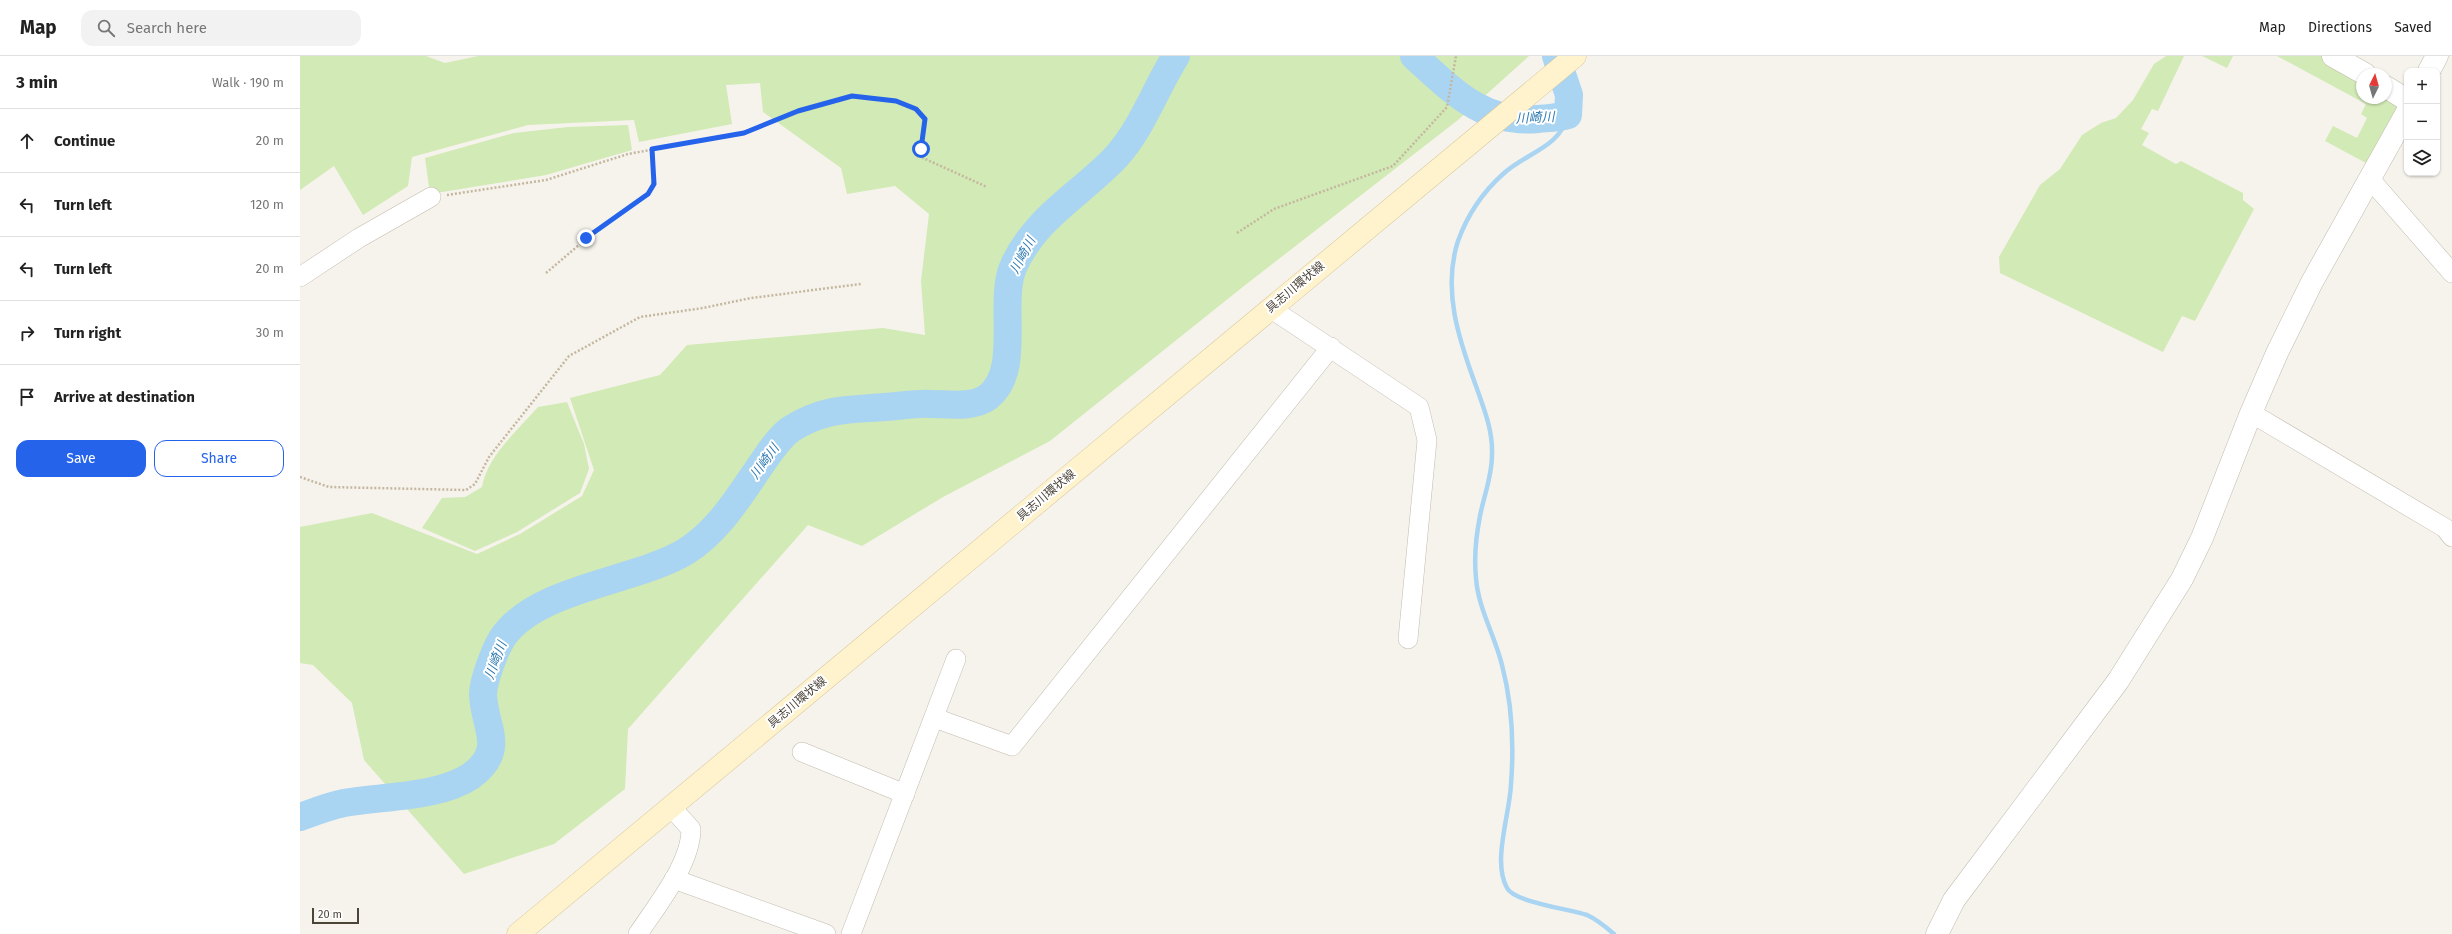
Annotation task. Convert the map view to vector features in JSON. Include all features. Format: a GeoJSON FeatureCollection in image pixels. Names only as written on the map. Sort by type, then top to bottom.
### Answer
{"type":"FeatureCollection","features":[{"type":"Feature","properties":{"kind":"main road","name":"具志川環状線"},"geometry":{"type":"LineString","coordinates":[[518,934],[1270,308],[1576,56]]}},
{"type":"Feature","properties":{"kind":"street"},"geometry":{"type":"LineString","coordinates":[[2333,56],[2356,69]]}},
{"type":"Feature","properties":{"kind":"street"},"geometry":{"type":"LineString","coordinates":[[2430,68],[2436,56]]}},
{"type":"Feature","properties":{"kind":"street"},"geometry":{"type":"LineString","coordinates":[[2392,91],[2404,98]]}},
{"type":"Feature","properties":{"kind":"street"},"geometry":{"type":"LineString","coordinates":[[1936,934],[1954,900],[2118,681],[2182,579],[2202,538],[2251,413],[2312,282],[2404,117]]}},
{"type":"Feature","properties":{"kind":"street"},"geometry":{"type":"LineString","coordinates":[[2370,179],[2452,272]]}},
{"type":"Feature","properties":{"kind":"street"},"geometry":{"type":"LineString","coordinates":[[300,277],[359,238],[431,197]]}},
{"type":"Feature","properties":{"kind":"street"},"geometry":{"type":"LineString","coordinates":[[1270,308],[1331,347],[1419,407],[1427,440],[1408,639]]}},
{"type":"Feature","properties":{"kind":"street"},"geometry":{"type":"LineString","coordinates":[[935,718],[1012,746],[1331,347]]}},
{"type":"Feature","properties":{"kind":"street"},"geometry":{"type":"LineString","coordinates":[[2251,413],[2445,528],[2452,537]]}},
{"type":"Feature","properties":{"kind":"street"},"geometry":{"type":"LineString","coordinates":[[851,934],[935,718],[956,659]]}},
{"type":"Feature","properties":{"kind":"street"},"geometry":{"type":"LineString","coordinates":[[802,752],[905,794]]}},
{"type":"Feature","properties":{"kind":"street"},"geometry":{"type":"LineString","coordinates":[[638,934],[674,879],[691,843],[691,829],[672,807]]}},
{"type":"Feature","properties":{"kind":"street"},"geometry":{"type":"LineString","coordinates":[[674,879],[826,934]]}},
{"type":"Feature","properties":{"kind":"path"},"geometry":{"type":"LineString","coordinates":[[1237,234],[1274,209],[1393,166],[1447,107],[1456,56]]}},
{"type":"Feature","properties":{"kind":"path"},"geometry":{"type":"LineString","coordinates":[[431,197],[546,180],[582,170],[628,154],[744,133],[798,111],[852,96],[896,101],[916,109],[925,119],[921,153],[923,158],[987,187]]}},
{"type":"Feature","properties":{"kind":"path"},"geometry":{"type":"LineString","coordinates":[[546,272],[586,238],[648,194],[654,179],[652,149]]}},
{"type":"Feature","properties":{"kind":"path"},"geometry":{"type":"LineString","coordinates":[[300,477],[329,487],[466,490],[475,484],[489,457],[569,356],[640,317],[656,313],[702,308],[751,298],[861,284]]}},
{"type":"Feature","properties":{"kind":"green space"},"geometry":{"type":"Polygon","coordinates":[[[300,56],[426,56],[445,63],[478,56],[1529,56],[1458,120],[1244,286],[1050,441],[943,497],[862,546],[808,525],[628,729],[625,789],[554,844],[464,874],[364,760],[352,703],[313,665],[300,663],[300,527],[372,513],[477,554],[520,534],[582,496],[594,470],[570,398],[660,375],[687,345],[883,328],[925,335],[921,281],[929,214],[895,186],[847,194],[841,168],[763,112],[760,83],[726,85],[732,124],[639,142],[634,120],[528,125],[412,157],[408,186],[363,215],[334,166],[300,190],[300,56]]]}},
{"type":"Feature","properties":{"kind":"green space"},"geometry":{"type":"Polygon","coordinates":[[[2166,56],[2184,56],[2158,111],[2152,109],[2141,129],[2149,133],[2142,145],[2176,164],[2181,161],[2243,193],[2243,200],[2254,209],[2195,321],[2182,316],[2163,352],[2000,273],[1999,257],[2040,185],[2060,169],[2082,135],[2101,123],[2116,118],[2133,100],[2154,64],[2166,56]]]}},
{"type":"Feature","properties":{"kind":"green space"},"geometry":{"type":"Polygon","coordinates":[[[2202,56],[2233,56],[2227,68],[2202,56]]]}},
{"type":"Feature","properties":{"kind":"green space"},"geometry":{"type":"Polygon","coordinates":[[[2277,56],[2333,56],[2356,70],[2356,99],[2277,56]]]}},
{"type":"Feature","properties":{"kind":"green space"},"geometry":{"type":"Polygon","coordinates":[[[2392,99],[2404,100],[2404,107],[2377,169],[2325,141],[2333,126],[2357,138],[2367,118],[2361,114],[2366,104],[2392,104],[2392,99]]]}},
{"type":"Feature","properties":{"kind":"green space"},"geometry":{"type":"Polygon","coordinates":[[[628,125],[632,150],[546,175],[430,194],[425,158],[514,133],[568,127],[628,125]]]}},
{"type":"Feature","properties":{"kind":"green space"},"geometry":{"type":"Polygon","coordinates":[[[567,402],[584,444],[589,469],[580,493],[517,532],[475,551],[422,528],[442,498],[465,497],[482,487],[490,465],[504,444],[538,407],[567,402]]]}},
{"type":"Feature","properties":{"kind":"waterway","name":"川崎川"},"geometry":{"type":"LineString","coordinates":[[300,817],[327,807],[344,803],[443,789],[471,776],[482,766],[491,747],[491,737],[483,693],[490,664],[503,637],[518,621],[539,607],[562,596],[640,571],[685,552],[707,535],[726,515],[773,448],[791,429],[814,417],[836,411],[920,404],[968,404],[975,403],[988,397],[998,385],[1004,370],[1007,353],[1009,280],[1014,265],[1023,248],[1047,219],[1116,157],[1134,133],[1176,56]]}},
{"type":"Feature","properties":{"kind":"waterway","name":"川崎川"},"geometry":{"type":"LineString","coordinates":[[1414,56],[1455,92],[1469,102],[1500,116],[1518,119],[1538,119],[1568,115],[1569,95],[1556,56]]}},
{"type":"Feature","properties":{"kind":"waterway"},"geometry":{"type":"LineString","coordinates":[[1568,115],[1564,126],[1550,143],[1503,174],[1476,205],[1458,241],[1453,259],[1452,296],[1459,333],[1487,420],[1492,446],[1491,471],[1479,524],[1475,563],[1477,589],[1483,611],[1499,654],[1510,709],[1512,769],[1510,796],[1501,851],[1503,877],[1507,888],[1512,893],[1531,901],[1587,915],[1601,923],[1614,934]]}},
{"type":"Feature","properties":{"kind":"route"},"geometry":{"type":"LineString","coordinates":[[586,238],[648,194],[654,184],[652,149],[744,133],[798,111],[828,102],[852,96],[872,97],[896,101],[916,109],[925,119],[921,149]]}}]}
